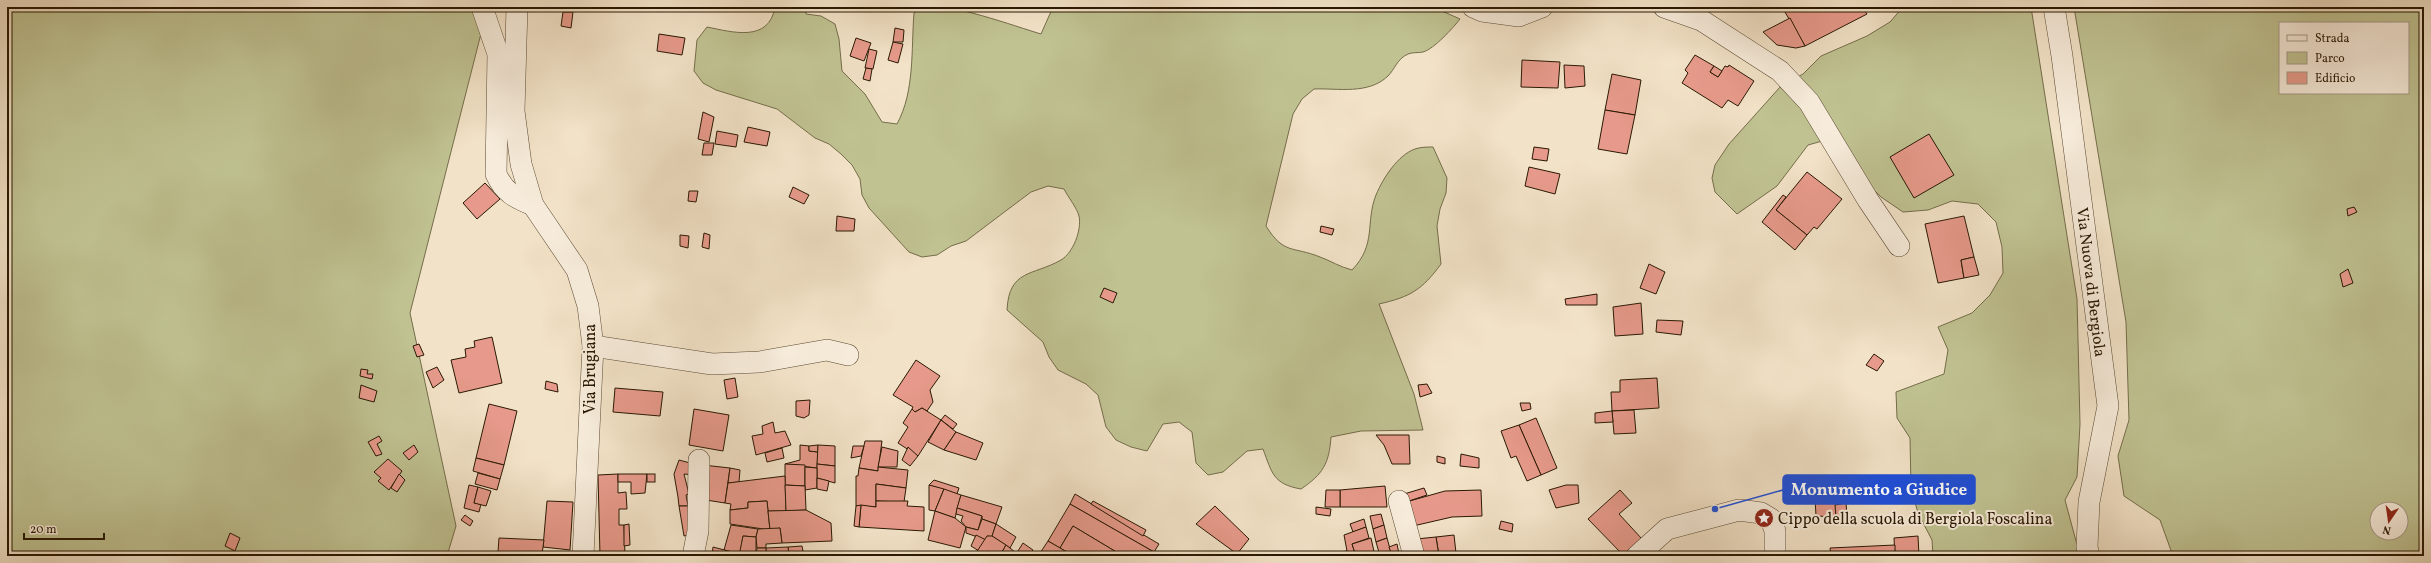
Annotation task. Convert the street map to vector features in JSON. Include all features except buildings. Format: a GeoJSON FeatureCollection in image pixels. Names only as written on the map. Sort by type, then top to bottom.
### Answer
{"type":"FeatureCollection","features":[{"type":"Feature","properties":{"kind":"street"},"geometry":{"type":"LineString","coordinates":[[482,7],[498,54],[496,174],[500,184],[511,196],[534,205]]}},
{"type":"Feature","properties":{"kind":"street","name":"Via Brugiana"},"geometry":{"type":"LineString","coordinates":[[517,7],[514,111],[521,164],[534,205],[577,270],[588,306],[593,346],[583,556]]}},
{"type":"Feature","properties":{"kind":"street"},"geometry":{"type":"LineString","coordinates":[[1473,7],[1482,11],[1519,16],[1542,7]]}},
{"type":"Feature","properties":{"kind":"street"},"geometry":{"type":"LineString","coordinates":[[1664,7],[1702,20],[1780,70],[1809,102],[1868,200],[1899,246]]}},
{"type":"Feature","properties":{"kind":"street","name":"Via Nuova di Bergiola"},"geometry":{"type":"LineString","coordinates":[[2054,7],[2064,71],[2108,406],[2088,502],[2087,547],[2089,556]]}},
{"type":"Feature","properties":{"kind":"street"},"geometry":{"type":"LineString","coordinates":[[593,346],[712,364],[759,362],[827,350],[848,355]]}},
{"type":"Feature","properties":{"kind":"street"},"geometry":{"type":"LineString","coordinates":[[694,556],[698,531],[699,460]]}},
{"type":"Feature","properties":{"kind":"street"},"geometry":{"type":"LineString","coordinates":[[1399,501],[1414,556]]}},
{"type":"Feature","properties":{"kind":"street"},"geometry":{"type":"LineString","coordinates":[[1636,556],[1667,529],[1739,510],[1761,513],[1771,519],[1775,531],[1775,556]]}},
{"type":"Feature","properties":{"kind":"green space"},"geometry":{"type":"Polygon","coordinates":[[[934,6],[964,11],[1041,34],[1053,7],[1433,7],[1460,19],[1438,43],[1432,47],[1423,52],[1410,53],[1404,56],[1388,76],[1380,82],[1362,88],[1314,89],[1302,99],[1293,114],[1266,226],[1278,242],[1284,246],[1320,257],[1352,270],[1365,251],[1368,242],[1373,205],[1379,188],[1387,175],[1397,162],[1409,152],[1419,148],[1433,147],[1447,178],[1446,193],[1440,209],[1437,226],[1441,264],[1428,280],[1414,291],[1399,298],[1379,304],[1414,394],[1423,430],[1361,431],[1331,437],[1329,454],[1324,468],[1309,484],[1301,489],[1285,484],[1275,476],[1263,449],[1247,451],[1223,472],[1208,475],[1196,463],[1192,432],[1179,422],[1163,424],[1147,451],[1131,447],[1116,440],[1106,427],[1098,395],[1086,384],[1058,370],[1049,357],[1043,342],[1007,310],[1012,287],[1018,280],[1032,272],[1061,260],[1073,247],[1076,241],[1080,222],[1079,216],[1064,189],[1048,186],[1031,192],[966,241],[951,246],[937,255],[922,257],[909,252],[869,208],[862,195],[860,179],[852,165],[841,154],[829,144],[815,138],[777,109],[716,90],[703,83],[694,71],[697,40],[707,27],[738,32],[757,30],[765,26],[771,18],[775,7],[805,7],[806,14],[821,16],[835,24],[839,39],[842,71],[865,94],[882,122],[897,124],[907,98],[911,70],[914,13],[924,7],[934,6]]]}},
{"type":"Feature","properties":{"kind":"green space"},"geometry":{"type":"Polygon","coordinates":[[[7,7],[486,7],[486,14],[410,313],[456,526],[447,556],[7,556],[7,7]]]}},
{"type":"Feature","properties":{"kind":"green space"},"geometry":{"type":"Polygon","coordinates":[[[1903,7],[2031,7],[2077,299],[2080,424],[2077,477],[2065,500],[2080,556],[1933,556],[1932,540],[1918,513],[1911,488],[1910,438],[1897,418],[1896,392],[1944,374],[1948,350],[1938,327],[1972,313],[1990,295],[2003,273],[2002,247],[1996,222],[1978,204],[1952,201],[1928,210],[1903,212],[1881,197],[1863,179],[1833,138],[1808,145],[1777,186],[1737,214],[1715,192],[1712,178],[1715,165],[1729,144],[1781,86],[1803,74],[1821,56],[1867,36],[1890,22],[1903,7]]]}},
{"type":"Feature","properties":{"kind":"green space"},"geometry":{"type":"Polygon","coordinates":[[[2074,7],[2424,7],[2424,556],[2173,556],[2160,520],[2124,496],[2118,456],[2129,420],[2126,322],[2074,7]]]}},
{"type":"Feature","properties":{"kind":"place","name":"Monumento a Giudice"},"geometry":{"type":"Point","coordinates":[1715,509]}},
{"type":"Feature","properties":{"kind":"place","name":"Cippo della scuola di Bergiola Foscalina"},"geometry":{"type":"Point","coordinates":[1764,518]}}]}
